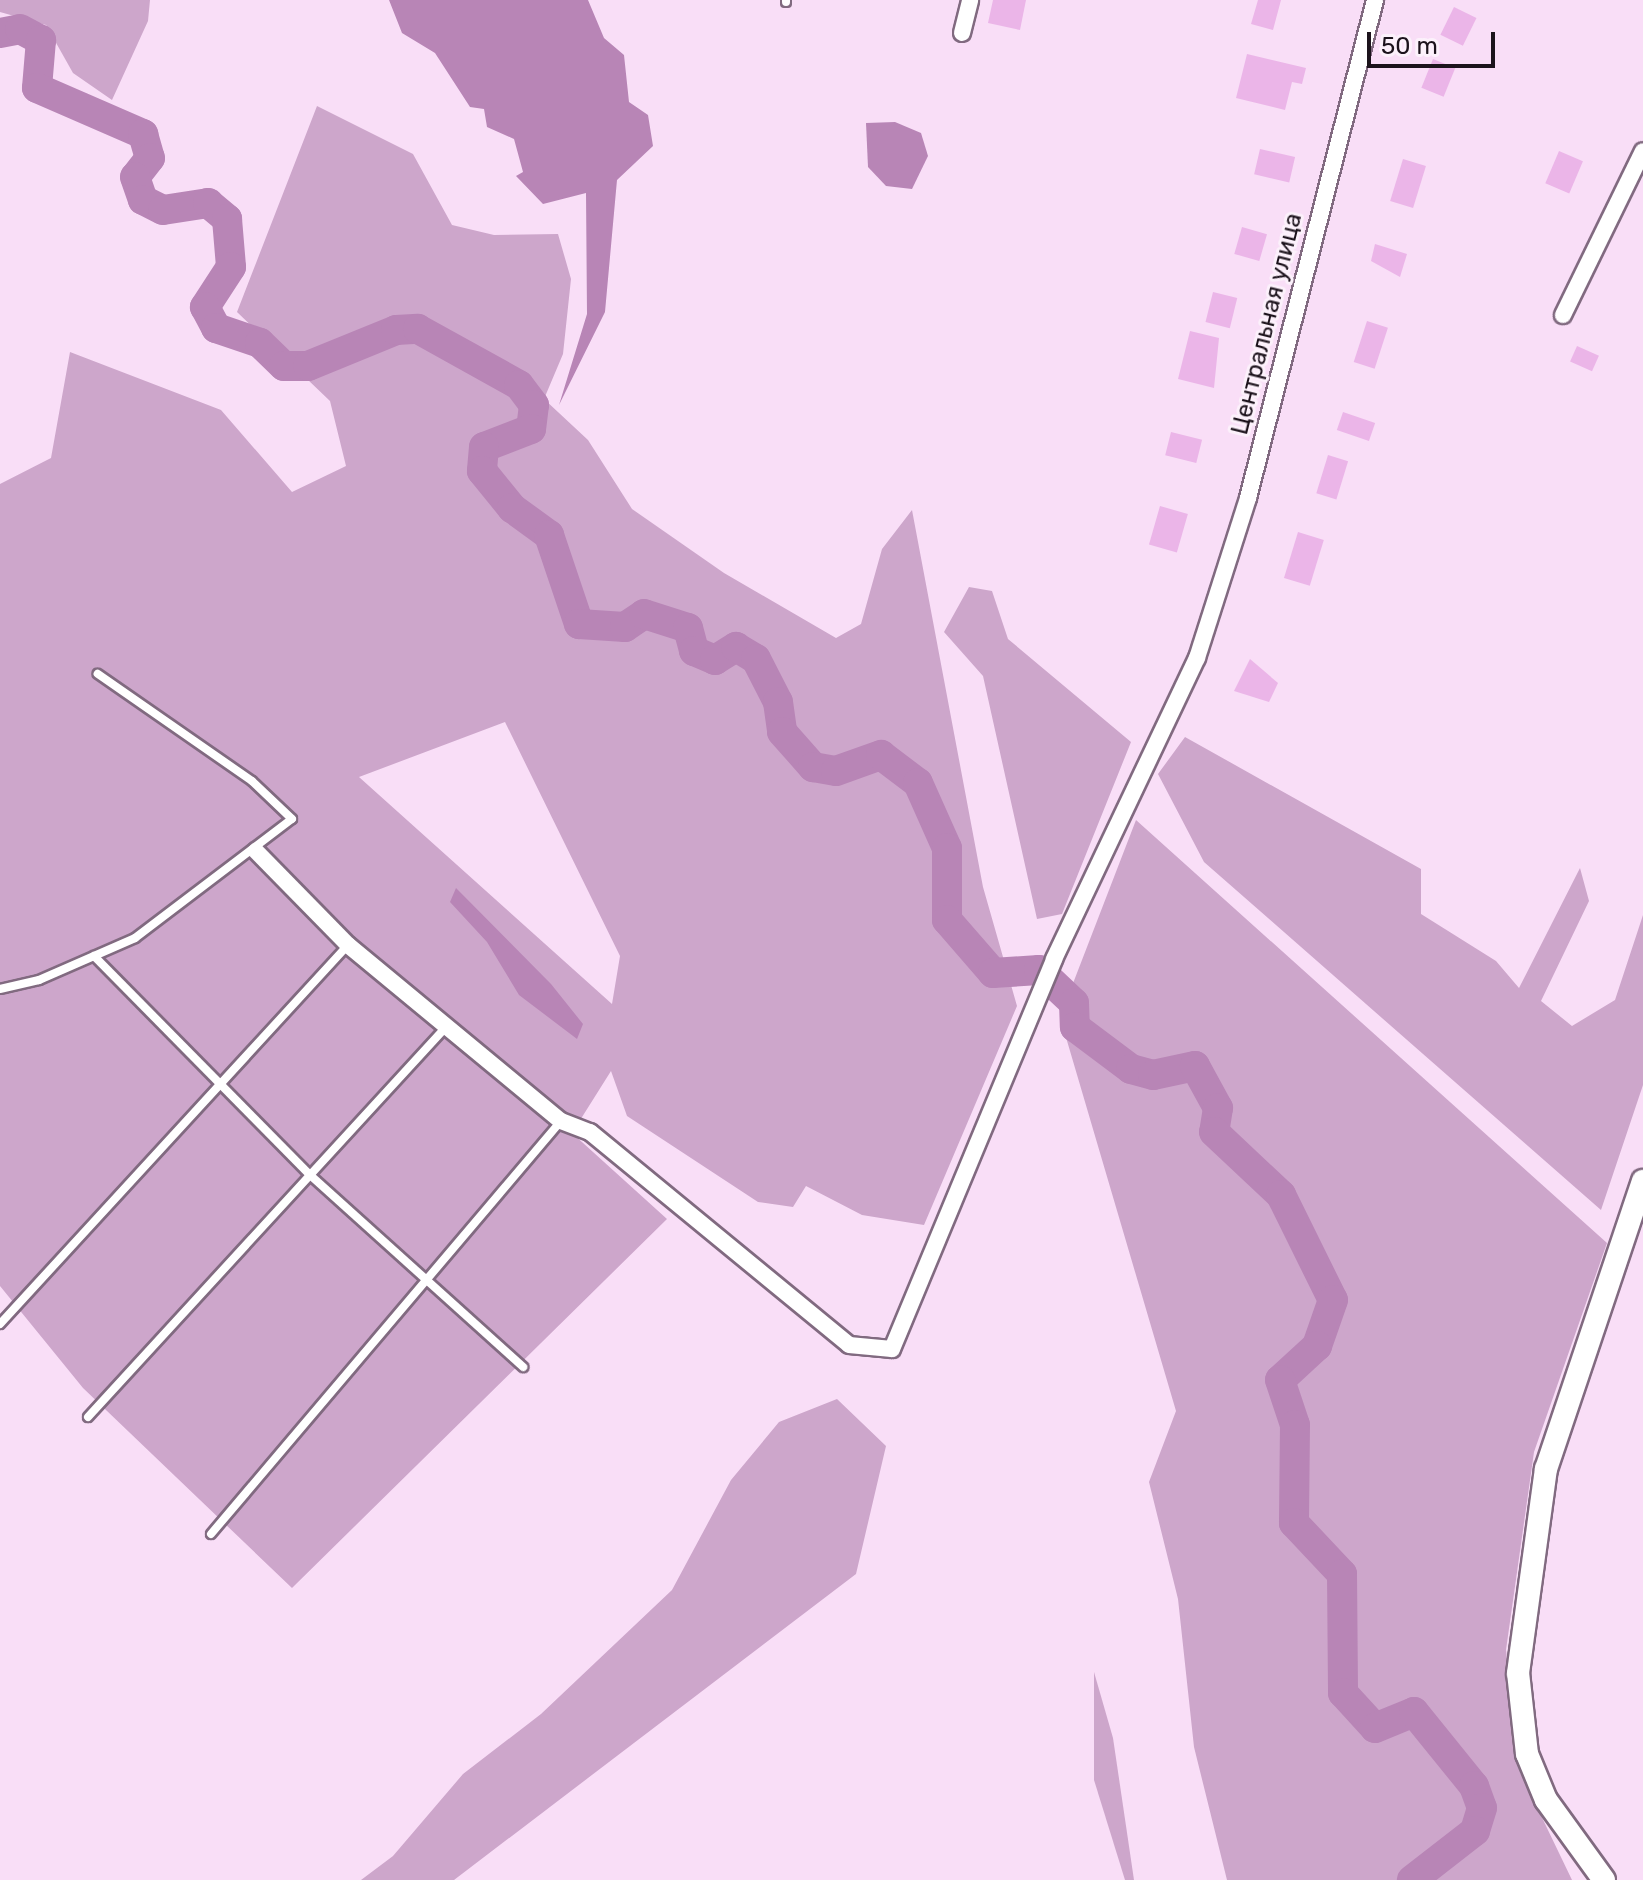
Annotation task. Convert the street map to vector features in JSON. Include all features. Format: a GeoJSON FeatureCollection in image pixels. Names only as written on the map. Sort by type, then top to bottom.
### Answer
{"type":"FeatureCollection","features":[{"type":"Feature","properties":{"kind":"main road"},"geometry":{"type":"LineString","coordinates":[[1604,1880],[1546,1800],[1527,1754],[1518,1673],[1546,1469],[1643,1181]]}},
{"type":"Feature","properties":{"kind":"street"},"geometry":{"type":"LineString","coordinates":[[962,33],[970,0]]}},
{"type":"Feature","properties":{"kind":"street","name":"Центральная улица"},"geometry":{"type":"LineString","coordinates":[[561,1121],[590,1132],[849,1345],[892,1349],[1054,959],[1197,658],[1248,498],[1375,0]]}},
{"type":"Feature","properties":{"kind":"street"},"geometry":{"type":"LineString","coordinates":[[1563,315],[1643,151]]}},
{"type":"Feature","properties":{"kind":"street"},"geometry":{"type":"LineString","coordinates":[[256,851],[348,945],[561,1121]]}},
{"type":"Feature","properties":{"kind":"lane"},"geometry":{"type":"LineString","coordinates":[[0,989],[135,938],[256,851],[292,819],[252,781],[98,674]]}},
{"type":"Feature","properties":{"kind":"lane"},"geometry":{"type":"LineString","coordinates":[[0,1324],[348,945]]}},
{"type":"Feature","properties":{"kind":"lane"},"geometry":{"type":"LineString","coordinates":[[94,956],[310,1175],[523,1367]]}},
{"type":"Feature","properties":{"kind":"lane"},"geometry":{"type":"LineString","coordinates":[[88,1417],[446,1027]]}},
{"type":"Feature","properties":{"kind":"lane"},"geometry":{"type":"LineString","coordinates":[[211,1534],[561,1121]]}},
{"type":"Feature","properties":{"kind":"shaded area"},"geometry":{"type":"Polygon","coordinates":[[[0,0],[150,0],[148,21],[112,100],[73,73],[46,25],[0,12],[0,0]]]}},
{"type":"Feature","properties":{"kind":"shaded area"},"geometry":{"type":"Polygon","coordinates":[[[389,0],[588,0],[604,38],[624,55],[629,102],[648,115],[653,146],[617,180],[605,312],[559,405],[587,314],[586,193],[543,204],[516,176],[523,172],[514,139],[487,127],[484,109],[470,107],[435,53],[402,33],[389,0]]]}},
{"type":"Feature","properties":{"kind":"shaded area"},"geometry":{"type":"Polygon","coordinates":[[[317,106],[413,154],[452,225],[494,235],[558,234],[571,279],[563,354],[544,399],[588,440],[632,509],[724,573],[836,638],[861,624],[882,549],[912,510],[983,887],[1017,1006],[924,1225],[862,1215],[806,1186],[793,1207],[758,1202],[627,1116],[611,1071],[572,1133],[667,1219],[292,1588],[83,1388],[0,1286],[0,484],[51,458],[70,352],[221,410],[292,492],[346,466],[330,401],[237,312],[317,106]],[[505,722],[359,777],[612,1004],[620,956],[505,722]]]}},
{"type":"Feature","properties":{"kind":"shaded area"},"geometry":{"type":"Polygon","coordinates":[[[895,122],[921,133],[928,156],[912,189],[886,186],[868,167],[866,123],[895,122]]]}},
{"type":"Feature","properties":{"kind":"shaded area"},"geometry":{"type":"Polygon","coordinates":[[[969,587],[992,591],[1008,639],[1131,742],[1062,914],[1037,919],[983,676],[944,632],[969,587]]]}},
{"type":"Feature","properties":{"kind":"shaded area"},"geometry":{"type":"Polygon","coordinates":[[[1185,737],[1421,869],[1421,914],[1496,961],[1519,988],[1580,868],[1589,901],[1541,1001],[1572,1026],[1615,1000],[1643,915],[1643,1085],[1601,1210],[1204,862],[1158,774],[1185,737]]]}},
{"type":"Feature","properties":{"kind":"shaded area"},"geometry":{"type":"Polygon","coordinates":[[[1136,820],[1607,1243],[1534,1452],[1506,1650],[1520,1772],[1572,1880],[1227,1880],[1194,1747],[1178,1599],[1149,1482],[1176,1411],[1060,1017],[1136,820]]]}},
{"type":"Feature","properties":{"kind":"shaded area"},"geometry":{"type":"Polygon","coordinates":[[[456,888],[551,984],[583,1024],[577,1039],[519,995],[487,942],[450,902],[456,888]]]}},
{"type":"Feature","properties":{"kind":"shaded area"},"geometry":{"type":"Polygon","coordinates":[[[837,1399],[886,1446],[856,1574],[454,1880],[361,1880],[393,1856],[463,1774],[541,1714],[672,1590],[731,1480],[779,1422],[837,1399]]]}},
{"type":"Feature","properties":{"kind":"shaded area"},"geometry":{"type":"Polygon","coordinates":[[[1094,1672],[1113,1738],[1134,1880],[1125,1880],[1094,1780],[1094,1672]]]}},
{"type":"Feature","properties":{"kind":"building"},"geometry":{"type":"Polygon","coordinates":[[[993,0],[1026,0],[1020,30],[988,23],[993,0]]]}},
{"type":"Feature","properties":{"kind":"building"},"geometry":{"type":"Polygon","coordinates":[[[1258,0],[1281,0],[1273,30],[1251,24],[1258,0]]]}},
{"type":"Feature","properties":{"kind":"building"},"geometry":{"type":"Polygon","coordinates":[[[1454,7],[1476,18],[1463,46],[1440,35],[1454,7]]]}},
{"type":"Feature","properties":{"kind":"building"},"geometry":{"type":"Polygon","coordinates":[[[1247,54],[1306,68],[1302,84],[1292,82],[1285,110],[1236,98],[1247,54]]]}},
{"type":"Feature","properties":{"kind":"building"},"geometry":{"type":"Polygon","coordinates":[[[1433,59],[1455,68],[1444,97],[1421,88],[1433,59]]]}},
{"type":"Feature","properties":{"kind":"building"},"geometry":{"type":"Polygon","coordinates":[[[1260,149],[1295,157],[1289,182],[1254,174],[1260,149]]]}},
{"type":"Feature","properties":{"kind":"building"},"geometry":{"type":"Polygon","coordinates":[[[1559,151],[1583,161],[1569,193],[1545,183],[1559,151]]]}},
{"type":"Feature","properties":{"kind":"building"},"geometry":{"type":"Polygon","coordinates":[[[1403,159],[1426,166],[1413,208],[1390,201],[1403,159]]]}},
{"type":"Feature","properties":{"kind":"building"},"geometry":{"type":"Polygon","coordinates":[[[1242,227],[1267,234],[1259,261],[1234,254],[1242,227]]]}},
{"type":"Feature","properties":{"kind":"building"},"geometry":{"type":"Polygon","coordinates":[[[1375,244],[1407,254],[1400,277],[1371,261],[1375,244]]]}},
{"type":"Feature","properties":{"kind":"building"},"geometry":{"type":"Polygon","coordinates":[[[1213,292],[1237,298],[1230,328],[1206,322],[1213,292]]]}},
{"type":"Feature","properties":{"kind":"building"},"geometry":{"type":"Polygon","coordinates":[[[1367,321],[1388,328],[1375,369],[1354,362],[1367,321]]]}},
{"type":"Feature","properties":{"kind":"building"},"geometry":{"type":"Polygon","coordinates":[[[1190,331],[1219,338],[1214,388],[1178,379],[1190,331]]]}},
{"type":"Feature","properties":{"kind":"building"},"geometry":{"type":"Polygon","coordinates":[[[1577,346],[1599,356],[1592,371],[1570,362],[1577,346]]]}},
{"type":"Feature","properties":{"kind":"building"},"geometry":{"type":"Polygon","coordinates":[[[1343,412],[1375,423],[1369,441],[1337,430],[1343,412]]]}},
{"type":"Feature","properties":{"kind":"building"},"geometry":{"type":"Polygon","coordinates":[[[1171,432],[1202,440],[1196,463],[1165,455],[1171,432]]]}},
{"type":"Feature","properties":{"kind":"building"},"geometry":{"type":"Polygon","coordinates":[[[1328,455],[1348,461],[1336,499],[1316,493],[1328,455]]]}},
{"type":"Feature","properties":{"kind":"building"},"geometry":{"type":"Polygon","coordinates":[[[1160,506],[1188,514],[1177,552],[1149,544],[1160,506]]]}},
{"type":"Feature","properties":{"kind":"building"},"geometry":{"type":"Polygon","coordinates":[[[1298,532],[1324,540],[1310,586],[1284,578],[1298,532]]]}},
{"type":"Feature","properties":{"kind":"building"},"geometry":{"type":"Polygon","coordinates":[[[1250,659],[1278,683],[1269,702],[1234,691],[1250,659]]]}},
{"type":"Feature","properties":{"kind":"waterway"},"geometry":{"type":"LineString","coordinates":[[0,33],[20,29],[41,40],[37,88],[143,134],[150,158],[135,177],[143,200],[163,210],[208,203],[227,219],[231,267],[205,307],[216,328],[260,343],[284,366],[308,366],[396,330],[418,329],[519,385],[534,405],[531,429],[484,447],[482,471],[512,508],[549,535],[579,624],[625,627],[644,614],[688,628],[694,651],[715,660],[736,647],[756,659],[778,702],[782,732],[813,767],[836,771],[881,755],[918,783],[947,848],[947,920],[993,973],[1039,970],[1074,1003],[1075,1027],[1131,1069],[1153,1075],[1195,1066],[1218,1108],[1214,1132],[1281,1195],[1333,1300],[1317,1346],[1280,1380],[1295,1425],[1294,1523],[1342,1574],[1343,1693],[1375,1728],[1414,1712],[1474,1786],[1482,1808],[1475,1831],[1412,1880]]}}]}
